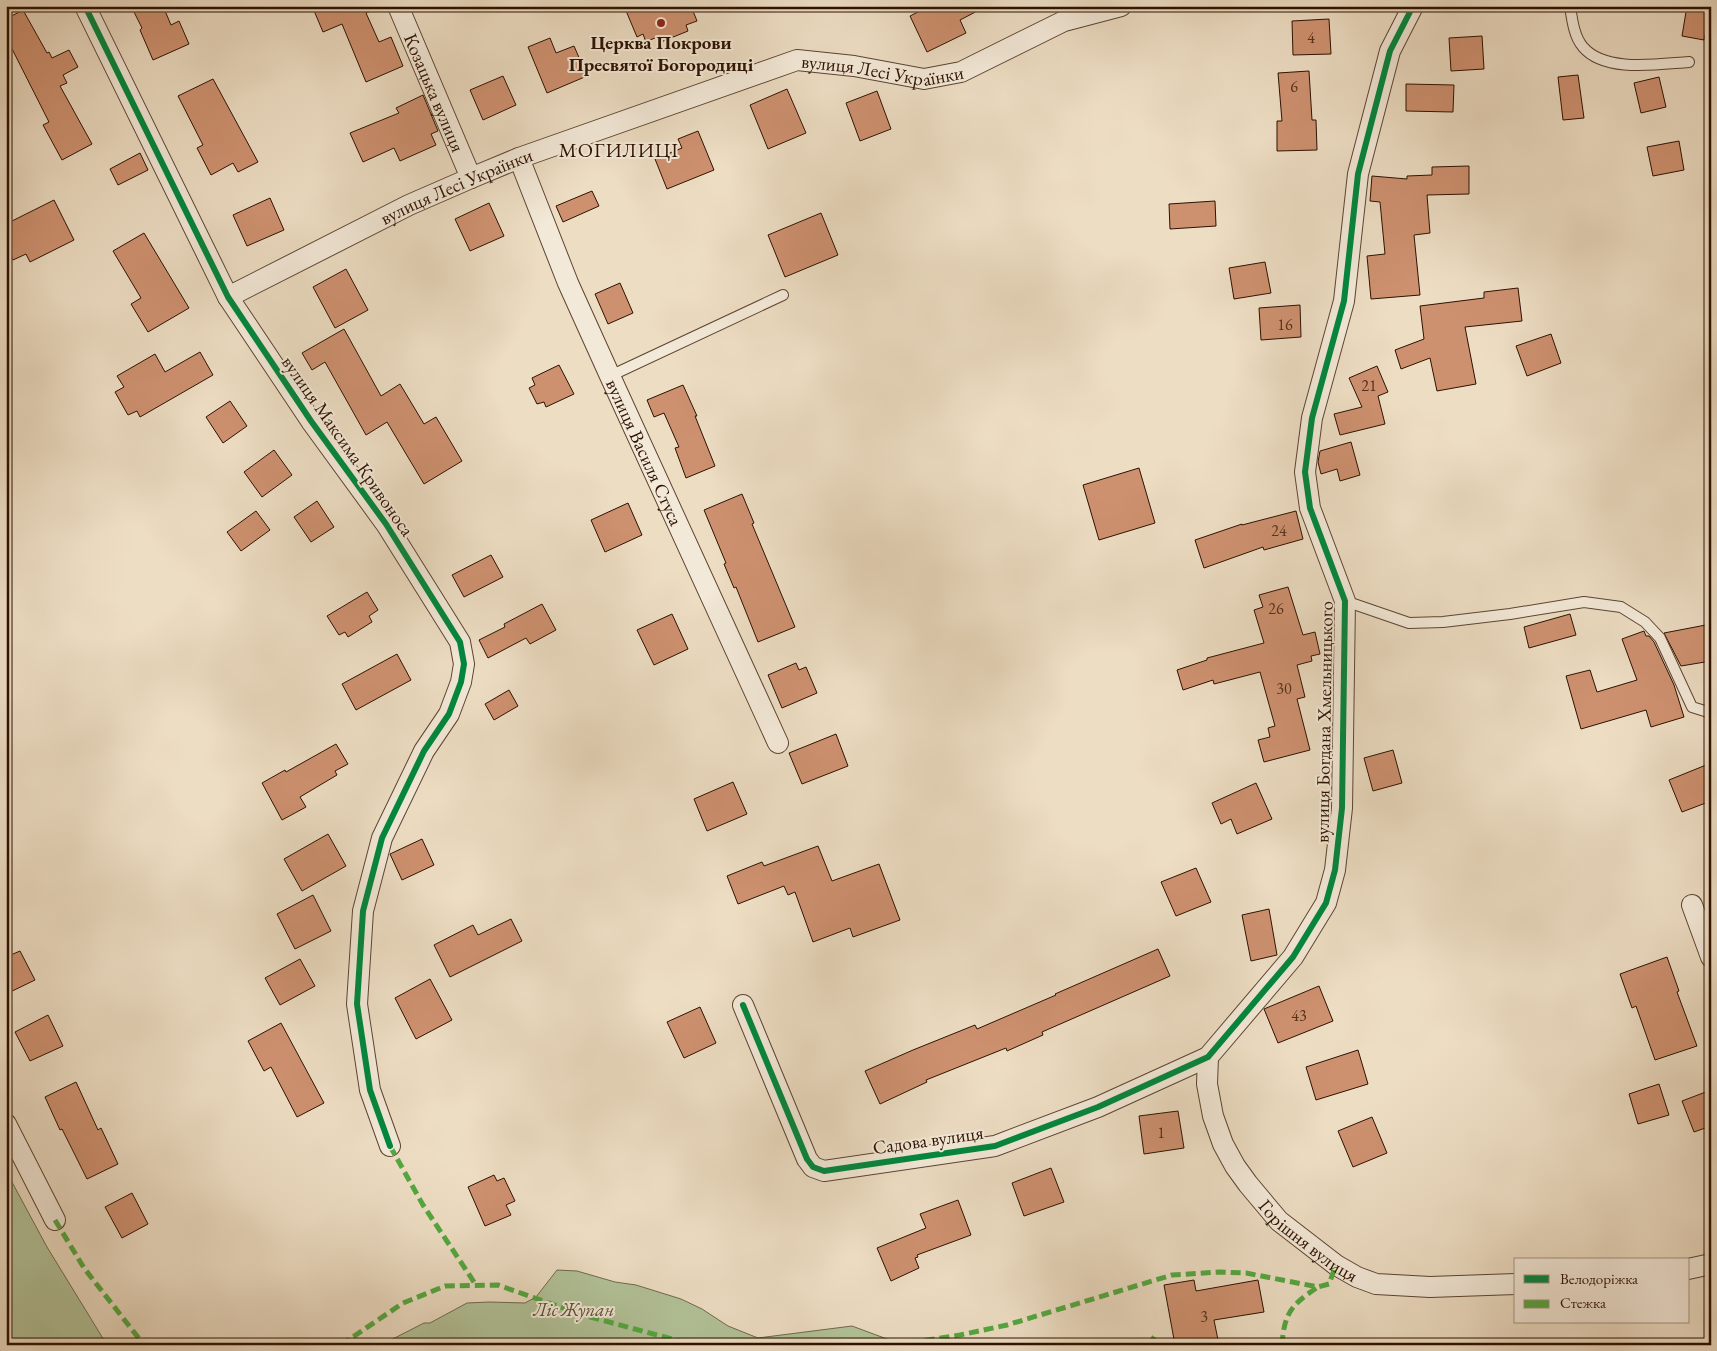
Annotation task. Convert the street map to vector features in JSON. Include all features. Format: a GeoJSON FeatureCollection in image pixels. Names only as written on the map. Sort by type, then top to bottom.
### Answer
{"type":"FeatureCollection","features":[{"type":"Feature","properties":{"kind":"street","name":"вулиця Максима Кривоноса"},"geometry":{"type":"LineString","coordinates":[[85,6],[228,297],[311,421],[386,524],[460,642],[464,664],[461,682],[449,714],[424,751],[382,838],[363,911],[357,1004],[370,1090],[390,1146]]}},
{"type":"Feature","properties":{"kind":"street","name":"Козацька вулиця"},"geometry":{"type":"LineString","coordinates":[[398,6],[471,178]]}},
{"type":"Feature","properties":{"kind":"street","name":"вулиця Лесі Українки"},"geometry":{"type":"LineString","coordinates":[[228,297],[409,205],[519,158],[797,60],[854,66],[924,78],[960,72],[1064,21],[1120,6]]}},
{"type":"Feature","properties":{"kind":"street","name":"вулиця Богдана Хмельницького"},"geometry":{"type":"LineString","coordinates":[[1208,1057],[1293,957],[1326,902],[1335,870],[1342,808],[1345,601],[1310,508],[1306,472],[1312,418],[1344,301],[1358,174],[1390,51],[1413,6]]}},
{"type":"Feature","properties":{"kind":"street","name":"вулиця Василя Стуса"},"geometry":{"type":"LineString","coordinates":[[519,158],[568,283],[778,743]]}},
{"type":"Feature","properties":{"kind":"street"},"geometry":{"type":"LineString","coordinates":[[1692,905],[1711,957]]}},
{"type":"Feature","properties":{"kind":"street","name":"Садова вулиця"},"geometry":{"type":"LineString","coordinates":[[743,1005],[807,1159],[813,1167],[824,1171],[995,1146],[1098,1107],[1208,1057]]}},
{"type":"Feature","properties":{"kind":"street","name":"Горішня вулиця"},"geometry":{"type":"LineString","coordinates":[[1208,1057],[1207,1084],[1213,1116],[1223,1144],[1235,1166],[1280,1221],[1336,1265],[1357,1277],[1376,1284],[1430,1287],[1514,1284]]}},
{"type":"Feature","properties":{"kind":"street"},"geometry":{"type":"LineString","coordinates":[[6,1124],[55,1220]]}},
{"type":"Feature","properties":{"kind":"street"},"geometry":{"type":"LineString","coordinates":[[1690,1269],[1711,1264]]}},
{"type":"Feature","properties":{"kind":"lane"},"geometry":{"type":"LineString","coordinates":[[1570,6],[1578,39],[1583,48],[1592,55],[1618,64],[1688,62]]}},
{"type":"Feature","properties":{"kind":"lane"},"geometry":{"type":"LineString","coordinates":[[610,376],[783,295]]}},
{"type":"Feature","properties":{"kind":"lane"},"geometry":{"type":"LineString","coordinates":[[1345,601],[1409,623],[1443,622],[1510,614],[1584,602],[1621,607],[1646,622],[1660,638],[1692,707],[1711,713]]}},
{"type":"Feature","properties":{"kind":"green space"},"geometry":{"type":"Polygon","coordinates":[[[6,1171],[47,1247],[107,1345],[6,1345],[6,1171]]]}},
{"type":"Feature","properties":{"kind":"green space","name":"Ліс Жупан"},"geometry":{"type":"Polygon","coordinates":[[[557,1270],[577,1271],[615,1282],[636,1285],[681,1299],[702,1309],[728,1326],[758,1338],[852,1326],[887,1339],[911,1345],[381,1345],[424,1323],[430,1323],[467,1303],[525,1303],[536,1297],[557,1270]]]}},
{"type":"Feature","properties":{"kind":"building"},"geometry":{"type":"Polygon","coordinates":[[[131,6],[163,6],[171,25],[179,21],[189,44],[153,60],[140,30],[142,28],[131,6]]]}},
{"type":"Feature","properties":{"kind":"building"},"geometry":{"type":"Polygon","coordinates":[[[312,6],[383,6],[366,13],[379,42],[391,37],[403,66],[366,82],[342,24],[323,32],[312,6]]]}},
{"type":"Feature","properties":{"kind":"building","name":"Церква Покрови Пресвятої Богородиці"},"geometry":{"type":"Polygon","coordinates":[[[624,6],[691,6],[697,21],[686,25],[688,31],[661,42],[659,36],[646,42],[643,34],[637,37],[624,6]]]}},
{"type":"Feature","properties":{"kind":"building"},"geometry":{"type":"Polygon","coordinates":[[[930,6],[987,6],[960,20],[966,33],[927,52],[910,16],[930,6]]]}},
{"type":"Feature","properties":{"kind":"building"},"geometry":{"type":"Polygon","coordinates":[[[1687,6],[1710,10],[1704,40],[1682,36],[1687,6]]]}},
{"type":"Feature","properties":{"kind":"building"},"geometry":{"type":"Polygon","coordinates":[[[23,10],[47,53],[49,52],[52,58],[69,50],[78,67],[63,75],[67,83],[60,86],[92,144],[62,160],[43,125],[49,122],[6,37],[6,19],[23,10]]]}},
{"type":"Feature","properties":{"kind":"building"},"geometry":{"type":"Polygon","coordinates":[[[1329,19],[1331,54],[1293,55],[1292,21],[1329,19]]]}},
{"type":"Feature","properties":{"kind":"building"},"geometry":{"type":"Polygon","coordinates":[[[1482,36],[1484,69],[1451,71],[1449,38],[1482,36]]]}},
{"type":"Feature","properties":{"kind":"building"},"geometry":{"type":"Polygon","coordinates":[[[550,38],[556,53],[574,46],[587,76],[547,93],[528,47],[550,38]]]}},
{"type":"Feature","properties":{"kind":"building"},"geometry":{"type":"Polygon","coordinates":[[[1309,71],[1312,120],[1316,120],[1317,150],[1277,151],[1277,121],[1282,121],[1278,73],[1309,71]]]}},
{"type":"Feature","properties":{"kind":"building"},"geometry":{"type":"Polygon","coordinates":[[[1578,75],[1584,118],[1563,120],[1558,77],[1578,75]]]}},
{"type":"Feature","properties":{"kind":"building"},"geometry":{"type":"Polygon","coordinates":[[[503,76],[516,105],[483,120],[470,90],[503,76]]]}},
{"type":"Feature","properties":{"kind":"building"},"geometry":{"type":"Polygon","coordinates":[[[1659,77],[1666,107],[1641,113],[1634,83],[1659,77]]]}},
{"type":"Feature","properties":{"kind":"building"},"geometry":{"type":"Polygon","coordinates":[[[213,79],[258,162],[238,172],[233,163],[211,175],[197,148],[203,145],[178,96],[213,79]]]}},
{"type":"Feature","properties":{"kind":"building"},"geometry":{"type":"Polygon","coordinates":[[[1406,84],[1454,85],[1453,112],[1406,111],[1406,84]]]}},
{"type":"Feature","properties":{"kind":"building"},"geometry":{"type":"Polygon","coordinates":[[[787,89],[806,133],[768,149],[750,105],[787,89]]]}},
{"type":"Feature","properties":{"kind":"building"},"geometry":{"type":"Polygon","coordinates":[[[877,91],[891,129],[860,141],[846,103],[877,91]]]}},
{"type":"Feature","properties":{"kind":"building"},"geometry":{"type":"Polygon","coordinates":[[[423,95],[438,131],[431,134],[436,145],[400,161],[394,148],[363,162],[350,133],[399,113],[396,108],[423,95]]]}},
{"type":"Feature","properties":{"kind":"building"},"geometry":{"type":"Polygon","coordinates":[[[698,131],[714,170],[667,189],[655,159],[682,148],[678,139],[698,131]]]}},
{"type":"Feature","properties":{"kind":"building"},"geometry":{"type":"Polygon","coordinates":[[[1679,141],[1684,170],[1653,176],[1647,147],[1679,141]]]}},
{"type":"Feature","properties":{"kind":"building"},"geometry":{"type":"Polygon","coordinates":[[[140,153],[148,170],[118,185],[110,169],[140,153]]]}},
{"type":"Feature","properties":{"kind":"building"},"geometry":{"type":"Polygon","coordinates":[[[1469,166],[1469,194],[1427,195],[1430,233],[1414,235],[1420,295],[1371,299],[1367,256],[1385,254],[1380,202],[1370,201],[1372,176],[1407,179],[1407,176],[1432,175],[1432,167],[1469,166]]]}},
{"type":"Feature","properties":{"kind":"building"},"geometry":{"type":"Polygon","coordinates":[[[592,191],[599,206],[563,222],[556,206],[592,191]]]}},
{"type":"Feature","properties":{"kind":"building"},"geometry":{"type":"Polygon","coordinates":[[[270,198],[284,230],[247,246],[233,215],[270,198]]]}},
{"type":"Feature","properties":{"kind":"building"},"geometry":{"type":"Polygon","coordinates":[[[54,200],[74,240],[30,262],[26,254],[13,260],[6,247],[6,224],[54,200]]]}},
{"type":"Feature","properties":{"kind":"building"},"geometry":{"type":"Polygon","coordinates":[[[1215,201],[1216,226],[1170,229],[1169,204],[1215,201]]]}},
{"type":"Feature","properties":{"kind":"building"},"geometry":{"type":"Polygon","coordinates":[[[489,203],[504,236],[470,251],[455,219],[489,203]]]}},
{"type":"Feature","properties":{"kind":"building"},"geometry":{"type":"Polygon","coordinates":[[[821,213],[838,255],[785,277],[768,235],[821,213]]]}},
{"type":"Feature","properties":{"kind":"building"},"geometry":{"type":"Polygon","coordinates":[[[144,233],[189,308],[148,332],[131,304],[141,298],[113,251],[144,233]]]}},
{"type":"Feature","properties":{"kind":"building"},"geometry":{"type":"Polygon","coordinates":[[[1265,262],[1271,293],[1234,299],[1229,268],[1265,262]]]}},
{"type":"Feature","properties":{"kind":"building"},"geometry":{"type":"Polygon","coordinates":[[[346,269],[368,310],[335,328],[313,287],[346,269]]]}},
{"type":"Feature","properties":{"kind":"building"},"geometry":{"type":"Polygon","coordinates":[[[620,283],[633,313],[608,324],[595,294],[620,283]]]}},
{"type":"Feature","properties":{"kind":"building"},"geometry":{"type":"Polygon","coordinates":[[[1518,288],[1522,321],[1465,327],[1476,384],[1437,391],[1430,358],[1401,369],[1395,350],[1424,339],[1420,306],[1484,298],[1484,292],[1518,288]]]}},
{"type":"Feature","properties":{"kind":"building"},"geometry":{"type":"Polygon","coordinates":[[[1300,305],[1301,337],[1261,340],[1259,308],[1300,305]]]}},
{"type":"Feature","properties":{"kind":"building"},"geometry":{"type":"Polygon","coordinates":[[[344,329],[381,396],[400,384],[424,424],[436,417],[462,461],[424,484],[387,422],[366,435],[325,362],[312,370],[302,353],[344,329]]]}},
{"type":"Feature","properties":{"kind":"building"},"geometry":{"type":"Polygon","coordinates":[[[1551,334],[1561,363],[1527,376],[1516,346],[1551,334]]]}},
{"type":"Feature","properties":{"kind":"building"},"geometry":{"type":"Polygon","coordinates":[[[200,352],[213,375],[140,417],[137,411],[128,415],[115,392],[124,387],[117,376],[155,354],[165,372],[200,352]]]}},
{"type":"Feature","properties":{"kind":"building"},"geometry":{"type":"Polygon","coordinates":[[[559,365],[574,394],[546,407],[544,402],[537,404],[529,388],[535,385],[532,378],[559,365]]]}},
{"type":"Feature","properties":{"kind":"building"},"geometry":{"type":"Polygon","coordinates":[[[1377,366],[1388,392],[1378,396],[1385,424],[1340,435],[1334,414],[1362,407],[1349,378],[1377,366]]]}},
{"type":"Feature","properties":{"kind":"building"},"geometry":{"type":"Polygon","coordinates":[[[683,385],[697,416],[695,416],[715,466],[686,478],[675,448],[679,447],[664,413],[654,417],[647,400],[683,385]]]}},
{"type":"Feature","properties":{"kind":"building"},"geometry":{"type":"Polygon","coordinates":[[[230,401],[247,426],[223,443],[206,417],[230,401]]]}},
{"type":"Feature","properties":{"kind":"building"},"geometry":{"type":"Polygon","coordinates":[[[1351,442],[1360,475],[1340,481],[1337,469],[1321,474],[1318,462],[1320,451],[1351,442]]]}},
{"type":"Feature","properties":{"kind":"building"},"geometry":{"type":"Polygon","coordinates":[[[274,450],[292,475],[262,497],[244,472],[274,450]]]}},
{"type":"Feature","properties":{"kind":"building"},"geometry":{"type":"Polygon","coordinates":[[[1139,468],[1155,523],[1099,540],[1083,485],[1139,468]]]}},
{"type":"Feature","properties":{"kind":"building"},"geometry":{"type":"Polygon","coordinates":[[[742,494],[754,523],[752,524],[795,627],[758,642],[736,587],[734,588],[724,564],[726,563],[704,510],[742,494]]]}},
{"type":"Feature","properties":{"kind":"building"},"geometry":{"type":"Polygon","coordinates":[[[317,501],[334,527],[311,542],[294,517],[317,501]]]}},
{"type":"Feature","properties":{"kind":"building"},"geometry":{"type":"Polygon","coordinates":[[[628,503],[642,535],[605,552],[591,520],[628,503]]]}},
{"type":"Feature","properties":{"kind":"building"},"geometry":{"type":"Polygon","coordinates":[[[256,511],[270,530],[241,551],[227,532],[256,511]]]}},
{"type":"Feature","properties":{"kind":"building"},"geometry":{"type":"Polygon","coordinates":[[[1296,511],[1303,539],[1264,550],[1263,547],[1204,568],[1195,540],[1242,524],[1296,511]]]}},
{"type":"Feature","properties":{"kind":"building"},"geometry":{"type":"Polygon","coordinates":[[[491,555],[503,577],[464,597],[452,575],[491,555]]]}},
{"type":"Feature","properties":{"kind":"building"},"geometry":{"type":"Polygon","coordinates":[[[1288,587],[1303,635],[1315,632],[1320,654],[1311,656],[1312,661],[1297,665],[1305,697],[1297,699],[1310,750],[1264,762],[1258,740],[1270,737],[1268,728],[1275,726],[1260,672],[1214,684],[1213,680],[1183,690],[1177,670],[1207,660],[1207,658],[1264,643],[1254,610],[1263,607],[1259,595],[1288,587]]]}},
{"type":"Feature","properties":{"kind":"building"},"geometry":{"type":"Polygon","coordinates":[[[367,592],[378,610],[369,616],[372,622],[348,637],[345,632],[339,635],[327,616],[367,592]]]}},
{"type":"Feature","properties":{"kind":"building"},"geometry":{"type":"Polygon","coordinates":[[[542,604],[556,630],[530,644],[526,638],[488,658],[479,640],[505,627],[504,624],[542,604]]]}},
{"type":"Feature","properties":{"kind":"building"},"geometry":{"type":"Polygon","coordinates":[[[672,614],[688,649],[654,665],[637,630],[672,614]]]}},
{"type":"Feature","properties":{"kind":"building"},"geometry":{"type":"Polygon","coordinates":[[[1570,614],[1576,635],[1529,648],[1524,627],[1570,614]]]}},
{"type":"Feature","properties":{"kind":"building"},"geometry":{"type":"Polygon","coordinates":[[[1711,624],[1711,661],[1681,666],[1664,633],[1711,624]]]}},
{"type":"Feature","properties":{"kind":"building"},"geometry":{"type":"Polygon","coordinates":[[[1644,631],[1646,636],[1649,636],[1654,642],[1674,685],[1684,717],[1651,727],[1646,710],[1581,729],[1566,676],[1590,670],[1597,692],[1637,680],[1622,639],[1644,631]]]}},
{"type":"Feature","properties":{"kind":"building"},"geometry":{"type":"Polygon","coordinates":[[[397,654],[411,680],[356,710],[342,684],[397,654]]]}},
{"type":"Feature","properties":{"kind":"building"},"geometry":{"type":"Polygon","coordinates":[[[796,663],[799,670],[806,667],[817,693],[782,708],[768,675],[796,663]]]}},
{"type":"Feature","properties":{"kind":"building"},"geometry":{"type":"Polygon","coordinates":[[[509,690],[518,706],[494,720],[485,704],[509,690]]]}},
{"type":"Feature","properties":{"kind":"building"},"geometry":{"type":"Polygon","coordinates":[[[836,734],[848,766],[802,784],[789,753],[836,734]]]}},
{"type":"Feature","properties":{"kind":"building"},"geometry":{"type":"Polygon","coordinates":[[[336,744],[348,764],[335,771],[337,775],[300,797],[306,807],[282,820],[262,783],[336,744]]]}},
{"type":"Feature","properties":{"kind":"building"},"geometry":{"type":"Polygon","coordinates":[[[1393,750],[1402,783],[1373,791],[1364,758],[1393,750]]]}},
{"type":"Feature","properties":{"kind":"building"},"geometry":{"type":"Polygon","coordinates":[[[1711,763],[1711,801],[1682,812],[1669,780],[1711,763]]]}},
{"type":"Feature","properties":{"kind":"building"},"geometry":{"type":"Polygon","coordinates":[[[733,782],[747,814],[707,831],[694,799],[733,782]]]}},
{"type":"Feature","properties":{"kind":"building"},"geometry":{"type":"Polygon","coordinates":[[[1256,783],[1272,819],[1237,834],[1231,819],[1221,824],[1212,803],[1256,783]]]}},
{"type":"Feature","properties":{"kind":"building"},"geometry":{"type":"Polygon","coordinates":[[[328,834],[346,866],[302,891],[284,859],[328,834]]]}},
{"type":"Feature","properties":{"kind":"building"},"geometry":{"type":"Polygon","coordinates":[[[422,839],[434,865],[402,880],[390,854],[422,839]]]}},
{"type":"Feature","properties":{"kind":"building"},"geometry":{"type":"Polygon","coordinates":[[[818,846],[832,881],[879,864],[900,920],[853,937],[850,928],[813,942],[795,892],[788,895],[784,886],[738,904],[727,876],[762,862],[764,866],[818,846]]]}},
{"type":"Feature","properties":{"kind":"building"},"geometry":{"type":"Polygon","coordinates":[[[1196,868],[1211,902],[1176,916],[1161,882],[1196,868]]]}},
{"type":"Feature","properties":{"kind":"building"},"geometry":{"type":"Polygon","coordinates":[[[313,895],[331,931],[295,949],[277,914],[313,895]]]}},
{"type":"Feature","properties":{"kind":"building"},"geometry":{"type":"Polygon","coordinates":[[[1269,909],[1277,955],[1251,961],[1242,915],[1269,909]]]}},
{"type":"Feature","properties":{"kind":"building"},"geometry":{"type":"Polygon","coordinates":[[[511,919],[522,941],[450,977],[434,945],[473,925],[478,935],[511,919]]]}},
{"type":"Feature","properties":{"kind":"building"},"geometry":{"type":"Polygon","coordinates":[[[1158,949],[1170,976],[1042,1032],[1043,1035],[1007,1051],[1006,1048],[926,1080],[927,1082],[880,1104],[865,1071],[975,1025],[977,1029],[1158,949]]]}},
{"type":"Feature","properties":{"kind":"building"},"geometry":{"type":"Polygon","coordinates":[[[20,951],[35,980],[6,994],[6,957],[20,951]]]}},
{"type":"Feature","properties":{"kind":"building"},"geometry":{"type":"Polygon","coordinates":[[[1667,957],[1679,991],[1677,992],[1697,1046],[1655,1060],[1636,1006],[1632,1008],[1620,974],[1667,957]]]}},
{"type":"Feature","properties":{"kind":"building"},"geometry":{"type":"Polygon","coordinates":[[[300,959],[315,986],[280,1005],[265,978],[300,959]]]}},
{"type":"Feature","properties":{"kind":"building"},"geometry":{"type":"Polygon","coordinates":[[[430,979],[452,1020],[416,1039],[395,998],[430,979]]]}},
{"type":"Feature","properties":{"kind":"building"},"geometry":{"type":"Polygon","coordinates":[[[1319,986],[1333,1021],[1278,1043],[1264,1009],[1319,986]]]}},
{"type":"Feature","properties":{"kind":"building"},"geometry":{"type":"Polygon","coordinates":[[[700,1007],[716,1043],[684,1058],[667,1022],[700,1007]]]}},
{"type":"Feature","properties":{"kind":"building"},"geometry":{"type":"Polygon","coordinates":[[[48,1015],[63,1046],[30,1061],[15,1032],[48,1015]]]}},
{"type":"Feature","properties":{"kind":"building"},"geometry":{"type":"Polygon","coordinates":[[[281,1023],[324,1103],[297,1117],[271,1067],[264,1071],[248,1041],[281,1023]]]}},
{"type":"Feature","properties":{"kind":"building"},"geometry":{"type":"Polygon","coordinates":[[[1358,1050],[1368,1084],[1316,1100],[1306,1067],[1358,1050]]]}},
{"type":"Feature","properties":{"kind":"building"},"geometry":{"type":"Polygon","coordinates":[[[76,1082],[98,1130],[101,1128],[118,1164],[87,1179],[62,1129],[60,1130],[45,1097],[76,1082]]]}},
{"type":"Feature","properties":{"kind":"building"},"geometry":{"type":"Polygon","coordinates":[[[1659,1084],[1669,1115],[1638,1124],[1629,1094],[1659,1084]]]}},
{"type":"Feature","properties":{"kind":"building"},"geometry":{"type":"Polygon","coordinates":[[[1711,1090],[1711,1126],[1694,1132],[1682,1101],[1711,1090]]]}},
{"type":"Feature","properties":{"kind":"building"},"geometry":{"type":"Polygon","coordinates":[[[1178,1111],[1184,1148],[1144,1154],[1139,1116],[1178,1111]]]}},
{"type":"Feature","properties":{"kind":"building"},"geometry":{"type":"Polygon","coordinates":[[[1372,1117],[1387,1153],[1353,1167],[1338,1131],[1372,1117]]]}},
{"type":"Feature","properties":{"kind":"building"},"geometry":{"type":"Polygon","coordinates":[[[1051,1168],[1064,1202],[1024,1216],[1012,1183],[1051,1168]]]}},
{"type":"Feature","properties":{"kind":"building"},"geometry":{"type":"Polygon","coordinates":[[[494,1175],[497,1181],[504,1178],[515,1201],[506,1205],[511,1215],[485,1226],[468,1187],[494,1175]]]}},
{"type":"Feature","properties":{"kind":"building"},"geometry":{"type":"Polygon","coordinates":[[[132,1193],[148,1224],[122,1238],[105,1207],[132,1193]]]}},
{"type":"Feature","properties":{"kind":"building"},"geometry":{"type":"Polygon","coordinates":[[[958,1200],[971,1235],[917,1255],[918,1257],[915,1258],[919,1268],[891,1281],[877,1248],[926,1228],[920,1214],[958,1200]]]}},
{"type":"Feature","properties":{"kind":"building"},"geometry":{"type":"Polygon","coordinates":[[[1194,1280],[1196,1291],[1258,1280],[1264,1312],[1214,1320],[1219,1345],[1175,1345],[1164,1285],[1194,1280]]]}},
{"type":"Feature","properties":{"kind":"marked path"},"geometry":{"type":"LineString","coordinates":[[390,1146],[423,1205],[476,1285]]}},
{"type":"Feature","properties":{"kind":"marked path"},"geometry":{"type":"LineString","coordinates":[[55,1220],[84,1268],[144,1345]]}},
{"type":"Feature","properties":{"kind":"marked path"},"geometry":{"type":"LineString","coordinates":[[895,1345],[960,1335],[1007,1325],[1172,1275],[1220,1272],[1246,1273],[1318,1287],[1329,1284],[1336,1265]]}},
{"type":"Feature","properties":{"kind":"marked path"},"geometry":{"type":"LineString","coordinates":[[341,1345],[403,1303],[445,1286],[498,1285],[583,1315],[683,1342],[709,1345]]}},
{"type":"Feature","properties":{"kind":"marked path"},"geometry":{"type":"LineString","coordinates":[[1282,1345],[1287,1317],[1291,1310],[1318,1287]]}},
{"type":"Feature","properties":{"kind":"marked path"},"geometry":{"type":"LineString","coordinates":[[1149,1345],[1156,1334]]}},
{"type":"Feature","properties":{"kind":"cycle path"},"geometry":{"type":"LineString","coordinates":[[85,6],[228,297],[311,421],[386,524],[460,642],[464,664],[461,682],[449,714],[424,751],[382,838],[363,911],[357,1004],[370,1090],[390,1146]]}},
{"type":"Feature","properties":{"kind":"cycle path"},"geometry":{"type":"LineString","coordinates":[[743,1005],[807,1159],[813,1167],[824,1171],[995,1146],[1098,1107],[1208,1057],[1293,957],[1326,903],[1335,870],[1342,808],[1345,601],[1310,508],[1305,472],[1312,418],[1344,301],[1358,174],[1390,51],[1413,6]]}},
{"type":"Feature","properties":{"kind":"place","name":"Церква Покрови Пресвятої Богородиці"},"geometry":{"type":"Point","coordinates":[661,23]}},
{"type":"Feature","properties":{"kind":"district","name":"МОГИЛИЦІ"},"geometry":{"type":"Point","coordinates":[619,150]}}]}
